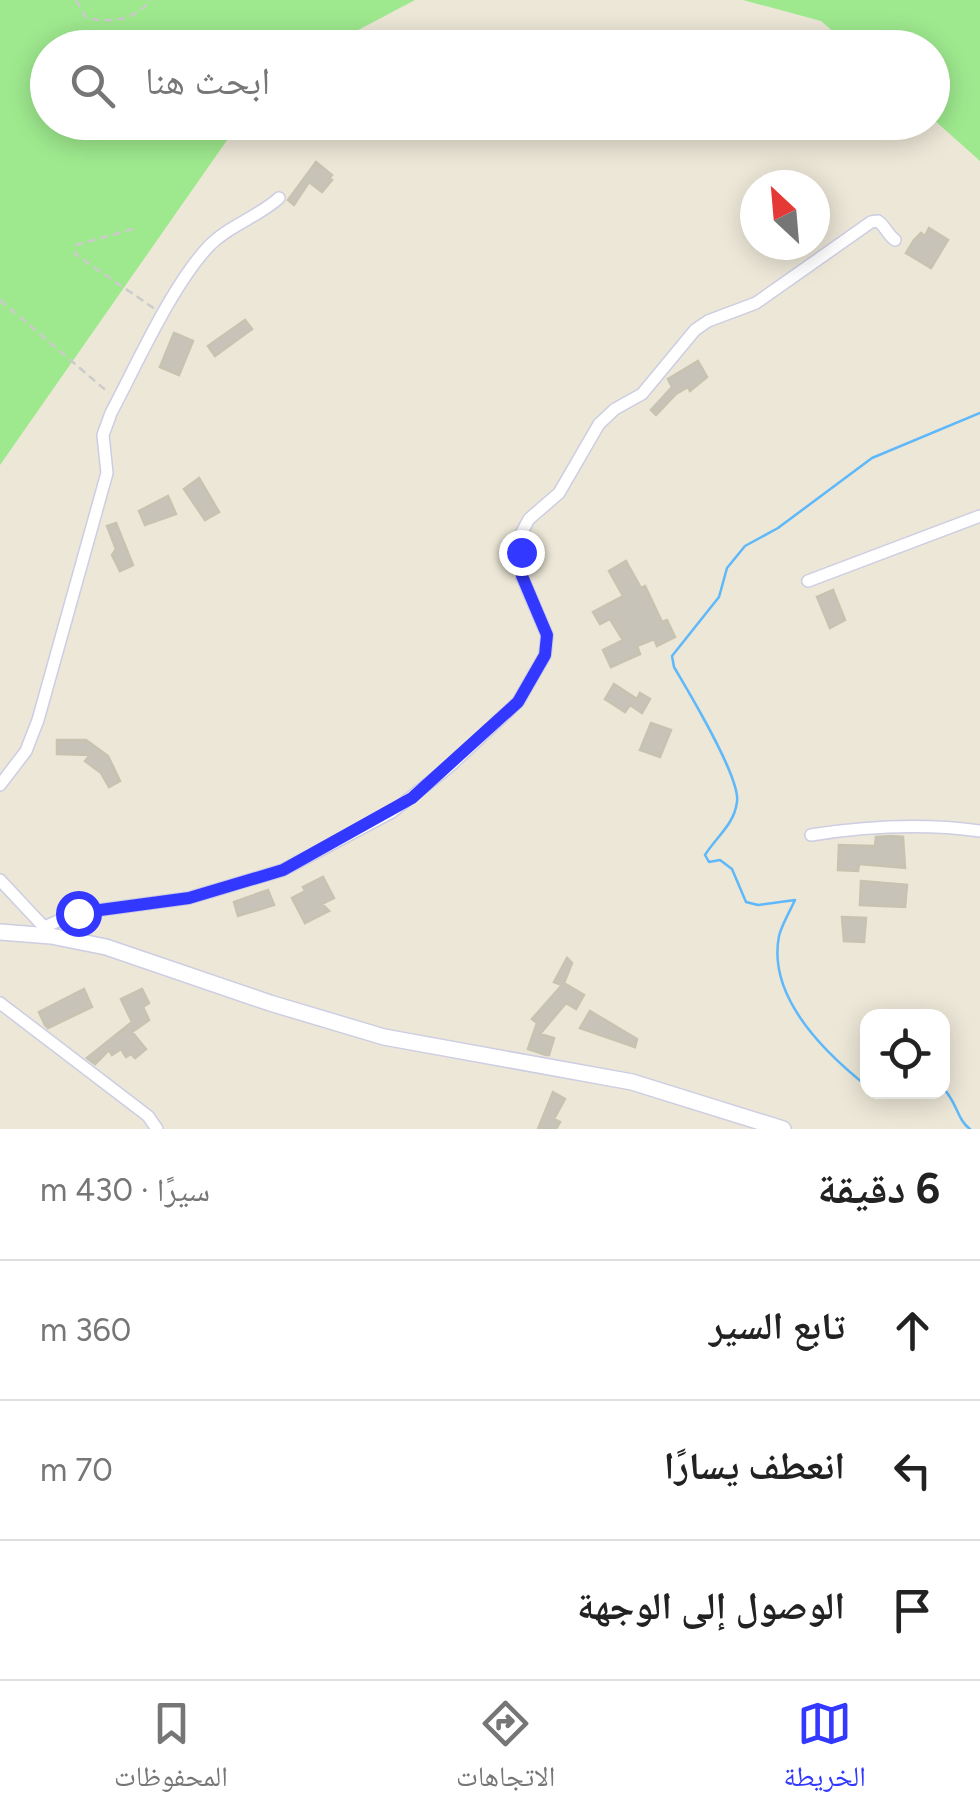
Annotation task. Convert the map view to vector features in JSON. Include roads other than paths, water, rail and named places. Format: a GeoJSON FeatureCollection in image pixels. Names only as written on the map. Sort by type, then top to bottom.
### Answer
{"type":"FeatureCollection","features":[{"type":"Feature","properties":{"kind":"main road"},"geometry":{"type":"LineString","coordinates":[[0,932],[44,931],[106,947],[384,1037],[632,1082],[783,1129]]}},
{"type":"Feature","properties":{"kind":"street"},"geometry":{"type":"LineString","coordinates":[[0,785],[26,751],[38,720],[107,473],[103,435],[118,400],[192,266],[212,243],[264,212],[278,198]]}},
{"type":"Feature","properties":{"kind":"street"},"geometry":{"type":"LineString","coordinates":[[0,880],[44,931],[78,913],[189,898],[283,870],[412,798],[502,718],[536,674],[548,646],[547,635],[522,576],[521,534],[529,518],[559,494],[587,440],[607,415],[642,394],[708,321],[756,303],[871,222],[878,221],[895,240]]}},
{"type":"Feature","properties":{"kind":"street"},"geometry":{"type":"LineString","coordinates":[[808,581],[980,516]]}},
{"type":"Feature","properties":{"kind":"street"},"geometry":{"type":"LineString","coordinates":[[811,835],[896,825],[980,832]]}},
{"type":"Feature","properties":{"kind":"street"},"geometry":{"type":"LineString","coordinates":[[0,1002],[148,1116],[157,1129]]}},
{"type":"Feature","properties":{"kind":"waterway"},"geometry":{"type":"LineString","coordinates":[[860,1080],[834,1058],[803,1022],[782,981],[779,936],[795,900],[758,905],[746,902],[732,869],[720,860],[709,862],[705,855],[732,817],[736,790],[723,755],[674,667],[672,656],[719,597],[727,568],[745,546],[778,528],[872,458],[980,413]]}},
{"type":"Feature","properties":{"kind":"waterway"},"geometry":{"type":"LineString","coordinates":[[950,1097],[970,1129]]}}]}
